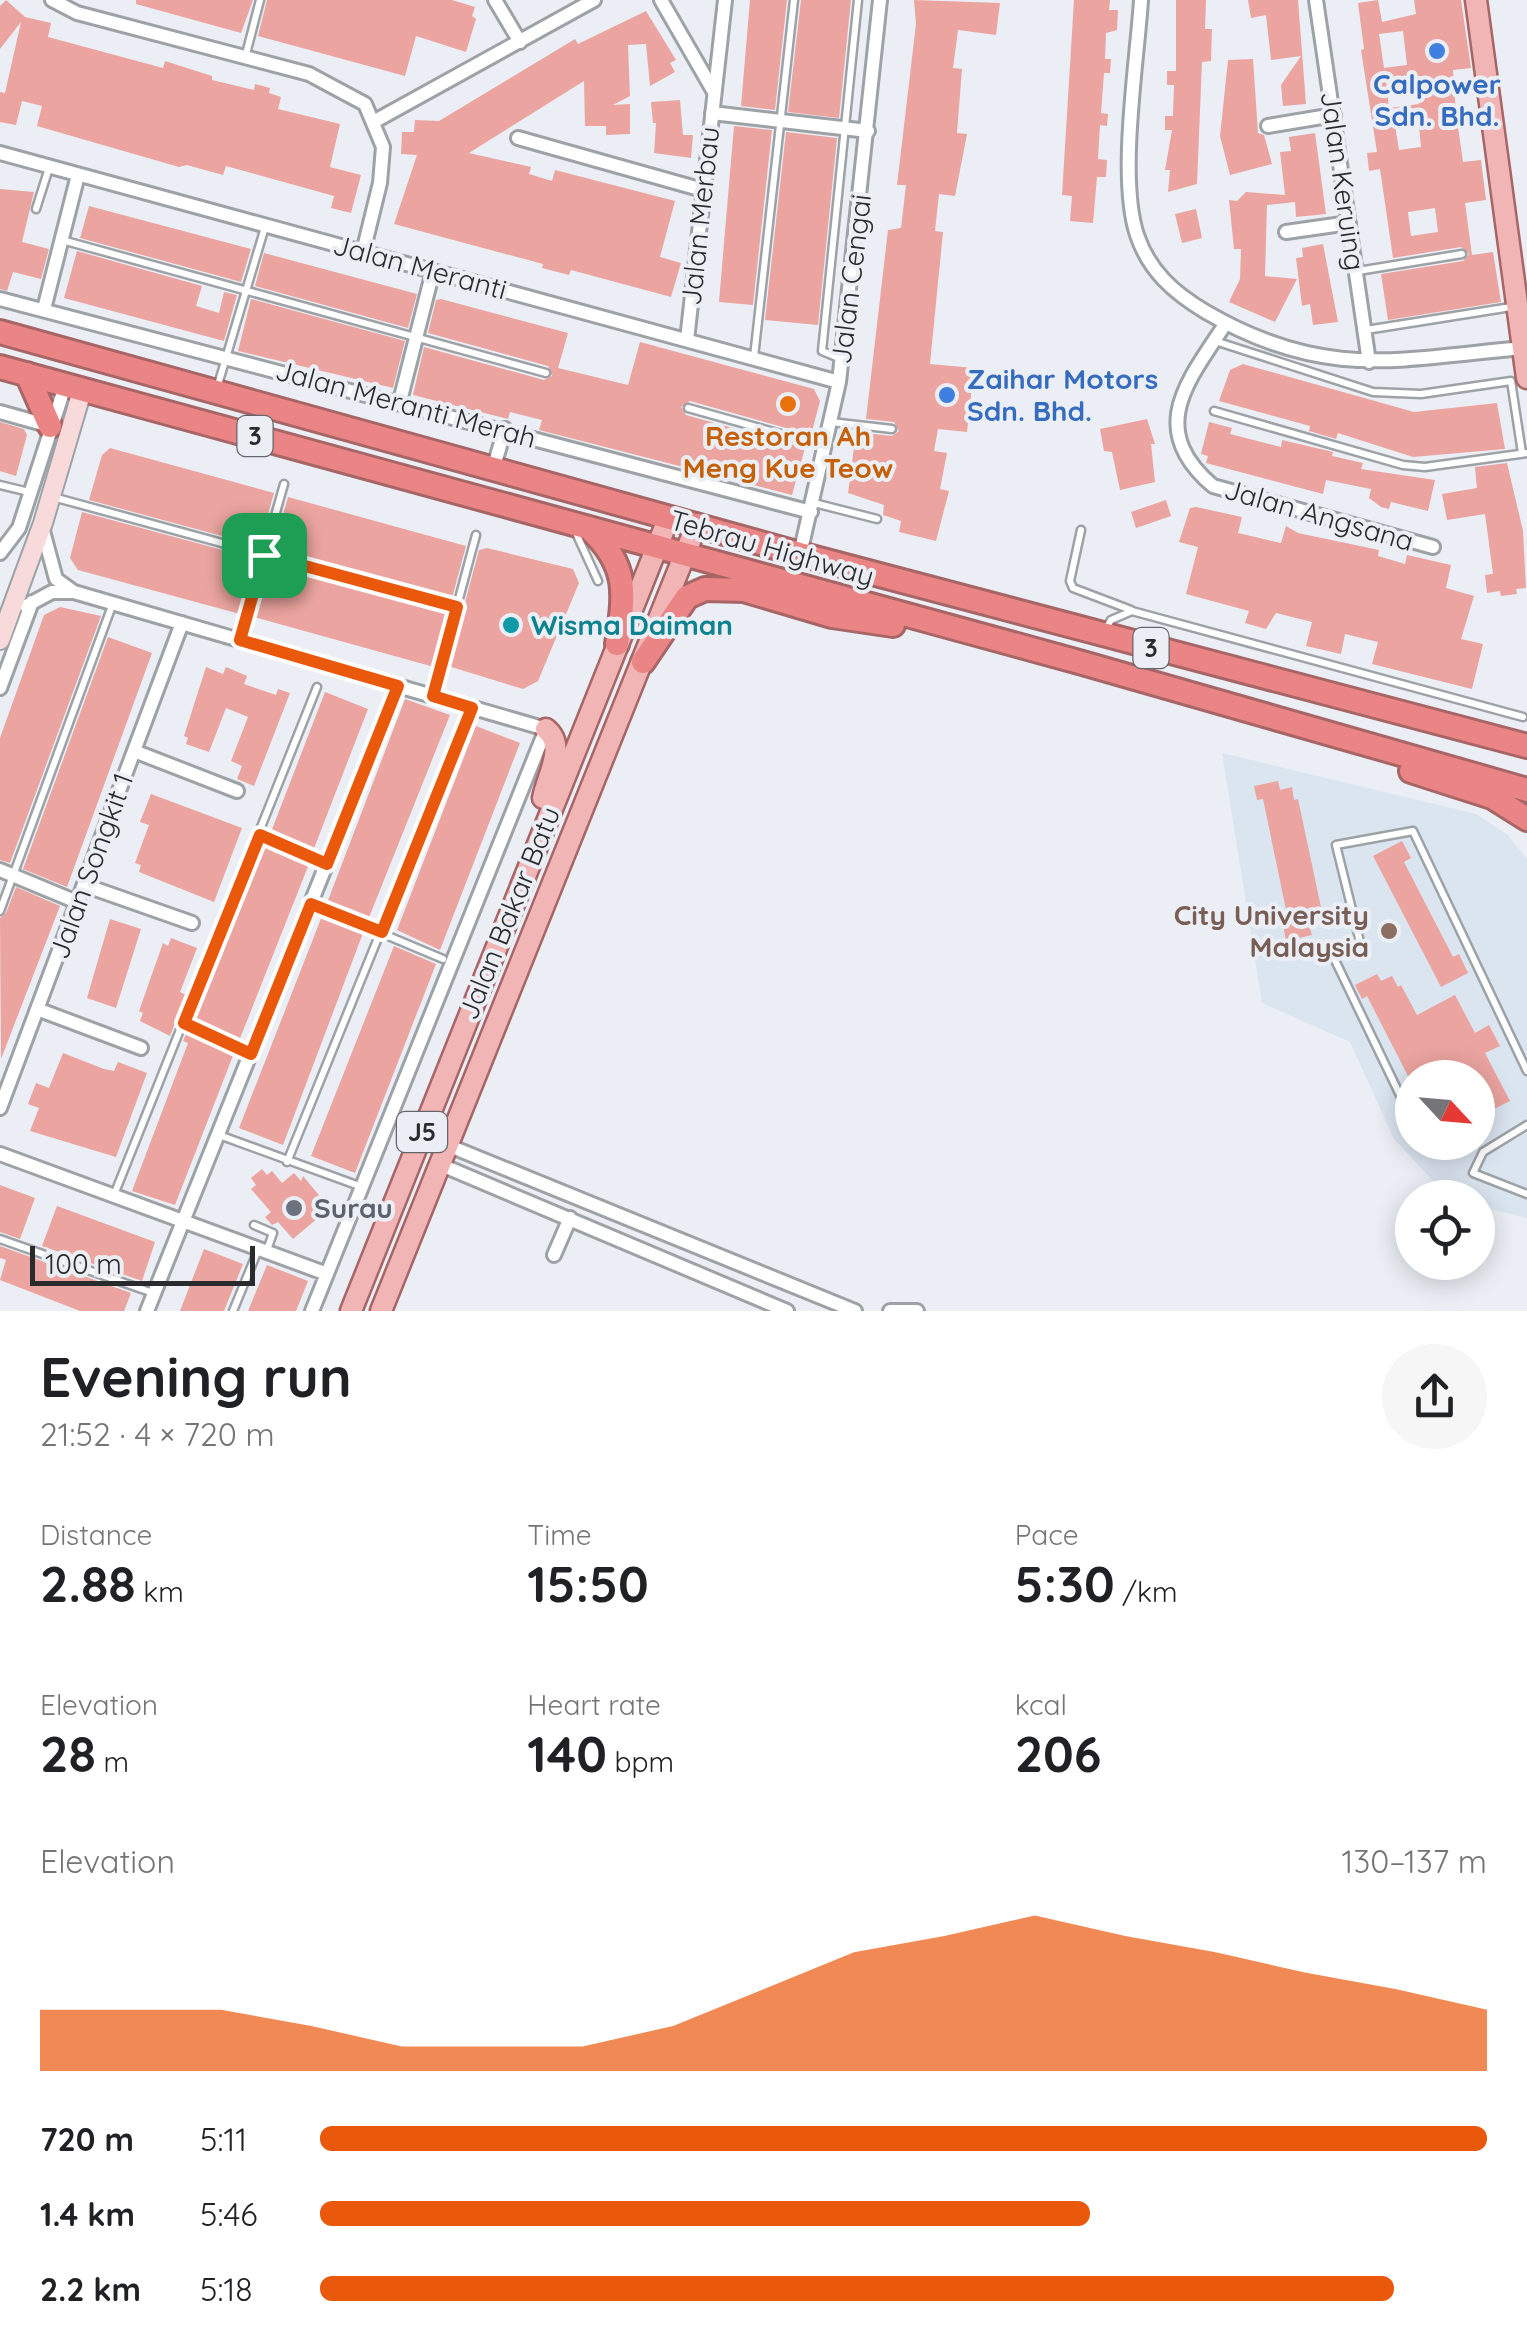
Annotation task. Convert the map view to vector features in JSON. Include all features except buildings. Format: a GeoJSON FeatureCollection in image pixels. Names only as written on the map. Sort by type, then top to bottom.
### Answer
{"type":"FeatureCollection","features":[{"type":"Feature","properties":{"kind":"highway","name":"Tebrau Highway"},"geometry":{"type":"LineString","coordinates":[[0,332],[800,554],[1527,746]]}},
{"type":"Feature","properties":{"kind":"highway"},"geometry":{"type":"LineString","coordinates":[[39,342],[54,352],[73,385],[95,364],[112,362]]}},
{"type":"Feature","properties":{"kind":"highway","name":"Tebrau Highway"},"geometry":{"type":"LineString","coordinates":[[0,367],[1527,790]]}},
{"type":"Feature","properties":{"kind":"highway"},"geometry":{"type":"LineString","coordinates":[[27,374],[50,426]]}},
{"type":"Feature","properties":{"kind":"highway"},"geometry":{"type":"LineString","coordinates":[[589,528],[612,552],[622,576],[617,644]]}},
{"type":"Feature","properties":{"kind":"highway"},"geometry":{"type":"LineString","coordinates":[[643,662],[687,597],[706,588],[744,590],[848,619],[956,629]]}},
{"type":"Feature","properties":{"kind":"highway"},"geometry":{"type":"LineString","coordinates":[[1259,713],[1326,742],[1492,798],[1527,820]]}},
{"type":"Feature","properties":{"kind":"main road"},"geometry":{"type":"LineString","coordinates":[[1481,1],[1527,378]]}},
{"type":"Feature","properties":{"kind":"main road","name":"Jalan Bakar Batu"},"geometry":{"type":"LineString","coordinates":[[354,1311],[543,825],[669,516]]}},
{"type":"Feature","properties":{"kind":"main road","name":"Jalan Bakar Batu"},"geometry":{"type":"LineString","coordinates":[[381,1311],[440,1153],[697,524]]}},
{"type":"Feature","properties":{"kind":"main road"},"geometry":{"type":"LineString","coordinates":[[543,825],[542,803],[556,752],[556,741],[546,729]]}},
{"type":"Feature","properties":{"kind":"main road"},"geometry":{"type":"LineString","coordinates":[[354,1311],[406,1183],[440,1153],[432,1123],[511,906]]}},
{"type":"Feature","properties":{"kind":"street"},"geometry":{"type":"LineString","coordinates":[[375,121],[594,0]]}},
{"type":"Feature","properties":{"kind":"street","name":"Jalan Merbau"},"geometry":{"type":"LineString","coordinates":[[661,0],[714,92]]}},
{"type":"Feature","properties":{"kind":"street","name":"Jalan Merbau"},"geometry":{"type":"LineString","coordinates":[[686,340],[725,0]]}},
{"type":"Feature","properties":{"kind":"street","name":"Jalan Cengai"},"geometry":{"type":"LineString","coordinates":[[800,554],[839,382],[880,0]]}},
{"type":"Feature","properties":{"kind":"street"},"geometry":{"type":"LineString","coordinates":[[1141,0],[1130,186],[1136,234],[1154,270],[1170,288],[1226,323],[1298,355],[1368,362],[1522,348]]}},
{"type":"Feature","properties":{"kind":"street","name":"Jalan Keruing"},"geometry":{"type":"LineString","coordinates":[[1316,0],[1368,362]]}},
{"type":"Feature","properties":{"kind":"street"},"geometry":{"type":"LineString","coordinates":[[55,1],[246,54],[340,87],[366,104],[383,147],[363,252]]}},
{"type":"Feature","properties":{"kind":"street"},"geometry":{"type":"LineString","coordinates":[[501,3],[520,42]]}},
{"type":"Feature","properties":{"kind":"street"},"geometry":{"type":"LineString","coordinates":[[712,113],[868,131]]}},
{"type":"Feature","properties":{"kind":"street"},"geometry":{"type":"LineString","coordinates":[[1268,126],[1334,115]]}},
{"type":"Feature","properties":{"kind":"street"},"geometry":{"type":"LineString","coordinates":[[518,138],[703,190]]}},
{"type":"Feature","properties":{"kind":"street","name":"Jalan Meranti"},"geometry":{"type":"LineString","coordinates":[[0,153],[839,382]]}},
{"type":"Feature","properties":{"kind":"street"},"geometry":{"type":"LineString","coordinates":[[44,309],[78,174]]}},
{"type":"Feature","properties":{"kind":"street"},"geometry":{"type":"LineString","coordinates":[[1286,232],[1349,224]]}},
{"type":"Feature","properties":{"kind":"street"},"geometry":{"type":"LineString","coordinates":[[400,401],[433,270]]}},
{"type":"Feature","properties":{"kind":"street","name":"Jalan Meranti Merah"},"geometry":{"type":"LineString","coordinates":[[0,299],[812,507]]}},
{"type":"Feature","properties":{"kind":"street","name":"Jalan Angsana"},"geometry":{"type":"LineString","coordinates":[[1226,323],[1192,375],[1176,417],[1181,451],[1195,470],[1213,486],[1433,547]]}},
{"type":"Feature","properties":{"kind":"street"},"geometry":{"type":"LineString","coordinates":[[0,553],[16,533],[50,426],[73,385]]}},
{"type":"Feature","properties":{"kind":"street"},"geometry":{"type":"LineString","coordinates":[[3,626],[51,497],[73,385]]}},
{"type":"Feature","properties":{"kind":"street"},"geometry":{"type":"LineString","coordinates":[[0,412],[50,426]]}},
{"type":"Feature","properties":{"kind":"street"},"geometry":{"type":"LineString","coordinates":[[494,466],[504,429]]}},
{"type":"Feature","properties":{"kind":"street"},"geometry":{"type":"LineString","coordinates":[[43,524],[50,568],[56,580],[74,592]]}},
{"type":"Feature","properties":{"kind":"street"},"geometry":{"type":"LineString","coordinates":[[3,626],[32,602],[52,592],[74,592],[546,729],[312,1311]]}},
{"type":"Feature","properties":{"kind":"street"},"geometry":{"type":"LineString","coordinates":[[0,688],[32,602]]}},
{"type":"Feature","properties":{"kind":"street","name":"Jalan Songkit 1"},"geometry":{"type":"LineString","coordinates":[[0,1108],[182,623]]}},
{"type":"Feature","properties":{"kind":"street"},"geometry":{"type":"LineString","coordinates":[[147,1311],[398,686]]}},
{"type":"Feature","properties":{"kind":"street"},"geometry":{"type":"LineString","coordinates":[[134,751],[237,791]]}},
{"type":"Feature","properties":{"kind":"street"},"geometry":{"type":"LineString","coordinates":[[6,873],[77,902]]}},
{"type":"Feature","properties":{"kind":"street"},"geometry":{"type":"LineString","coordinates":[[84,885],[192,923]]}},
{"type":"Feature","properties":{"kind":"street"},"geometry":{"type":"LineString","coordinates":[[37,1009],[141,1048]]}},
{"type":"Feature","properties":{"kind":"street"},"geometry":{"type":"LineString","coordinates":[[440,1153],[570,1218],[787,1311]]}},
{"type":"Feature","properties":{"kind":"street"},"geometry":{"type":"LineString","coordinates":[[440,1153],[855,1311]]}},
{"type":"Feature","properties":{"kind":"street"},"geometry":{"type":"LineString","coordinates":[[0,1154],[327,1274]]}},
{"type":"Feature","properties":{"kind":"street"},"geometry":{"type":"LineString","coordinates":[[554,1255],[570,1218]]}},
{"type":"Feature","properties":{"kind":"street"},"geometry":{"type":"LineString","coordinates":[[890,1311],[917,1311]]}},
{"type":"Feature","properties":{"kind":"lane"},"geometry":{"type":"LineString","coordinates":[[246,54],[260,0]]}},
{"type":"Feature","properties":{"kind":"lane"},"geometry":{"type":"LineString","coordinates":[[754,358],[794,0]]}},
{"type":"Feature","properties":{"kind":"lane"},"geometry":{"type":"LineString","coordinates":[[842,360],[822,351],[858,0]]}},
{"type":"Feature","properties":{"kind":"lane"},"geometry":{"type":"LineString","coordinates":[[36,209],[49,166]]}},
{"type":"Feature","properties":{"kind":"lane"},"geometry":{"type":"LineString","coordinates":[[216,389],[266,225]]}},
{"type":"Feature","properties":{"kind":"lane"},"geometry":{"type":"LineString","coordinates":[[61,240],[546,373]]}},
{"type":"Feature","properties":{"kind":"lane"},"geometry":{"type":"LineString","coordinates":[[1356,271],[1462,254]]}},
{"type":"Feature","properties":{"kind":"lane"},"geometry":{"type":"LineString","coordinates":[[1364,330],[1517,306]]}},
{"type":"Feature","properties":{"kind":"lane"},"geometry":{"type":"LineString","coordinates":[[1214,341],[1372,392],[1421,394],[1510,381],[1525,453],[1426,467],[1403,465],[1214,411]]}},
{"type":"Feature","properties":{"kind":"lane"},"geometry":{"type":"LineString","coordinates":[[688,408],[825,446]]}},
{"type":"Feature","properties":{"kind":"lane"},"geometry":{"type":"LineString","coordinates":[[830,422],[892,429]]}},
{"type":"Feature","properties":{"kind":"lane"},"geometry":{"type":"LineString","coordinates":[[0,484],[30,492]]}},
{"type":"Feature","properties":{"kind":"lane"},"geometry":{"type":"LineString","coordinates":[[240,640],[284,484]]}},
{"type":"Feature","properties":{"kind":"lane"},"geometry":{"type":"LineString","coordinates":[[51,497],[457,607]]}},
{"type":"Feature","properties":{"kind":"lane"},"geometry":{"type":"LineString","coordinates":[[812,507],[876,519]]}},
{"type":"Feature","properties":{"kind":"lane"},"geometry":{"type":"LineString","coordinates":[[564,522],[585,546],[598,581]]}},
{"type":"Feature","properties":{"kind":"lane"},"geometry":{"type":"LineString","coordinates":[[1081,530],[1070,582],[1073,588],[1132,611],[1522,717]]}},
{"type":"Feature","properties":{"kind":"lane"},"geometry":{"type":"LineString","coordinates":[[433,696],[476,535]]}},
{"type":"Feature","properties":{"kind":"lane"},"geometry":{"type":"LineString","coordinates":[[0,911],[6,873],[113,603]]}},
{"type":"Feature","properties":{"kind":"lane"},"geometry":{"type":"LineString","coordinates":[[1102,635],[1111,620],[1132,611]]}},
{"type":"Feature","properties":{"kind":"lane"},"geometry":{"type":"LineString","coordinates":[[114,1196],[317,687]]}},
{"type":"Feature","properties":{"kind":"lane"},"geometry":{"type":"LineString","coordinates":[[287,1162],[472,708]]}},
{"type":"Feature","properties":{"kind":"lane"},"geometry":{"type":"LineString","coordinates":[[1395,1086],[1333,956],[1360,942],[1336,845],[1413,831],[1527,1070]]}},
{"type":"Feature","properties":{"kind":"lane"},"geometry":{"type":"LineString","coordinates":[[260,835],[327,864]]}},
{"type":"Feature","properties":{"kind":"lane"},"geometry":{"type":"LineString","coordinates":[[311,904],[443,959]]}},
{"type":"Feature","properties":{"kind":"lane"},"geometry":{"type":"LineString","coordinates":[[184,1023],[251,1054]]}},
{"type":"Feature","properties":{"kind":"lane"},"geometry":{"type":"LineString","coordinates":[[1527,1124],[1482,1152],[1473,1173],[1527,1194]]}},
{"type":"Feature","properties":{"kind":"lane"},"geometry":{"type":"LineString","coordinates":[[218,1134],[362,1187]]}},
{"type":"Feature","properties":{"kind":"lane"},"geometry":{"type":"LineString","coordinates":[[233,1311],[272,1233],[254,1225]]}},
{"type":"Feature","properties":{"kind":"lane"},"geometry":{"type":"LineString","coordinates":[[0,1239],[154,1294]]}},
{"type":"Feature","properties":{"kind":"shaded area","name":"City University Malaysia"},"geometry":{"type":"Polygon","coordinates":[[[1222,753],[1476,814],[1508,835],[1527,859],[1527,1218],[1495,1210],[1495,1180],[1432,1180],[1414,1160],[1495,1160],[1495,1060],[1395,1060],[1395,1140],[1350,1042],[1262,1003],[1222,753]]]}},
{"type":"Feature","properties":{"kind":"place","name":"Calpower Sdn. Bhd."},"geometry":{"type":"Point","coordinates":[1437,51]}},
{"type":"Feature","properties":{"kind":"place","name":"Zaihar Motors Sdn. Bhd."},"geometry":{"type":"Point","coordinates":[947,395]}},
{"type":"Feature","properties":{"kind":"place","name":"Restoran Ah Meng Kue Teow"},"geometry":{"type":"Point","coordinates":[788,404]}},
{"type":"Feature","properties":{"kind":"place","name":"Wisma Daiman"},"geometry":{"type":"Point","coordinates":[511,625]}},
{"type":"Feature","properties":{"kind":"place","name":"City University Malaysia"},"geometry":{"type":"Point","coordinates":[1389,931]}},
{"type":"Feature","properties":{"kind":"place","name":"Surau"},"geometry":{"type":"Point","coordinates":[294,1208]}},
{"type":"Feature","properties":{"kind":"route"},"geometry":{"type":"LineString","coordinates":[[264,555],[457,607],[433,696],[472,708],[382,932],[311,904],[251,1054],[184,1023],[260,835],[327,864],[398,686],[240,640],[264,555]]}}]}
